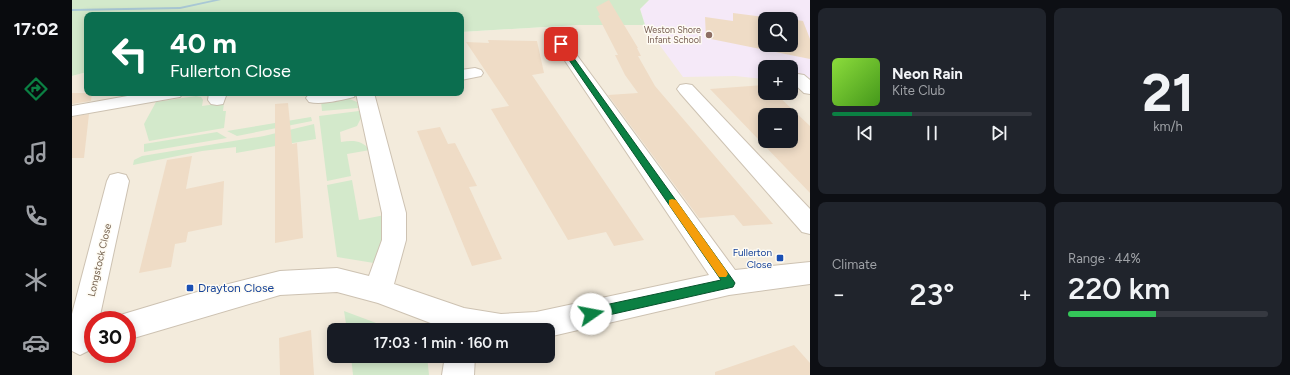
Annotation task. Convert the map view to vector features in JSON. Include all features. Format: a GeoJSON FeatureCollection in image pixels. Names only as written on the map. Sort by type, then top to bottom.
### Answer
{"type":"FeatureCollection","features":[{"type":"Feature","properties":{"kind":"street"},"geometry":{"type":"LineString","coordinates":[[554,34],[729,283]]}},
{"type":"Feature","properties":{"kind":"street"},"geometry":{"type":"LineString","coordinates":[[686,89],[810,225]]}},
{"type":"Feature","properties":{"kind":"street"},"geometry":{"type":"LineString","coordinates":[[72,111],[157,96]]}},
{"type":"Feature","properties":{"kind":"street"},"geometry":{"type":"LineString","coordinates":[[315,98],[328,96]]}},
{"type":"Feature","properties":{"kind":"street"},"geometry":{"type":"LineString","coordinates":[[366,96],[394,213],[394,240],[378,291]]}},
{"type":"Feature","properties":{"kind":"street","name":"Longstock Close"},"geometry":{"type":"LineString","coordinates":[[82,339],[118,181]]}},
{"type":"Feature","properties":{"kind":"street"},"geometry":{"type":"LineString","coordinates":[[549,323],[729,283],[810,273]]}},
{"type":"Feature","properties":{"kind":"street"},"geometry":{"type":"LineString","coordinates":[[136,323],[280,283],[337,280],[378,291],[457,323]]}},
{"type":"Feature","properties":{"kind":"street"},"geometry":{"type":"LineString","coordinates":[[458,375],[459,363]]}},
{"type":"Feature","properties":{"kind":"shaded area"},"geometry":{"type":"Polygon","coordinates":[[[649,0],[810,0],[810,375],[72,375],[72,76],[84,73],[84,96],[464,96],[464,32],[579,25],[645,25],[640,9],[649,0]]]}},
{"type":"Feature","properties":{"kind":"shaded area","name":"Weston Shore Infant School"},"geometry":{"type":"Polygon","coordinates":[[[649,0],[810,0],[810,83],[798,82],[798,60],[758,60],[758,78],[735,76],[683,77],[645,25],[640,9],[649,0]]]}},
{"type":"Feature","properties":{"kind":"green space"},"geometry":{"type":"Polygon","coordinates":[[[72,0],[649,0],[640,9],[645,25],[579,25],[464,32],[464,12],[84,12],[84,73],[72,76],[72,0]]]}},
{"type":"Feature","properties":{"kind":"green space"},"geometry":{"type":"Polygon","coordinates":[[[196,96],[201,97],[203,100],[202,106],[224,103],[223,111],[226,111],[224,128],[149,141],[144,124],[156,102],[196,96]]]}},
{"type":"Feature","properties":{"kind":"green space"},"geometry":{"type":"Polygon","coordinates":[[[347,98],[357,102],[358,108],[322,111],[321,101],[347,98]]]}},
{"type":"Feature","properties":{"kind":"green space"},"geometry":{"type":"Polygon","coordinates":[[[359,111],[361,118],[357,126],[340,132],[341,142],[357,142],[364,144],[370,150],[347,154],[351,176],[327,181],[319,116],[359,111]]]}},
{"type":"Feature","properties":{"kind":"green space"},"geometry":{"type":"Polygon","coordinates":[[[311,117],[312,121],[237,136],[227,131],[311,117]]]}},
{"type":"Feature","properties":{"kind":"green space"},"geometry":{"type":"Polygon","coordinates":[[[314,124],[316,139],[236,153],[236,147],[202,151],[133,165],[134,160],[142,156],[264,136],[314,124]]]}},
{"type":"Feature","properties":{"kind":"green space"},"geometry":{"type":"Polygon","coordinates":[[[217,132],[227,138],[144,152],[144,144],[217,132]]]}},
{"type":"Feature","properties":{"kind":"green space"},"geometry":{"type":"Polygon","coordinates":[[[352,180],[359,220],[385,215],[385,242],[374,263],[337,257],[327,185],[352,180]]]}},
{"type":"Feature","properties":{"kind":"green space"},"geometry":{"type":"Polygon","coordinates":[[[344,311],[376,323],[346,323],[344,311]]]}},
{"type":"Feature","properties":{"kind":"green space"},"geometry":{"type":"Polygon","coordinates":[[[352,363],[428,363],[429,375],[353,375],[352,363]]]}},
{"type":"Feature","properties":{"kind":"building"},"geometry":{"type":"Polygon","coordinates":[[[609,0],[638,48],[641,56],[638,56],[655,86],[773,224],[743,226],[734,215],[699,218],[608,95],[638,93],[625,75],[615,55],[618,55],[598,16],[600,15],[596,7],[609,0]]]}},
{"type":"Feature","properties":{"kind":"building","name":"Weston Shore Infant School"},"geometry":{"type":"Polygon","coordinates":[[[733,13],[758,16],[758,48],[706,38],[705,17],[733,21],[733,13]]]}},
{"type":"Feature","properties":{"kind":"building","name":"Weston Shore Infant School"},"geometry":{"type":"Polygon","coordinates":[[[798,20],[803,21],[810,39],[810,59],[775,52],[798,52],[798,20]]]}},
{"type":"Feature","properties":{"kind":"building"},"geometry":{"type":"Polygon","coordinates":[[[488,40],[537,41],[544,73],[532,75],[644,240],[614,246],[606,232],[568,240],[491,109],[509,106],[466,42],[489,43],[488,40]]]}},
{"type":"Feature","properties":{"kind":"building"},"geometry":{"type":"Polygon","coordinates":[[[758,86],[758,100],[782,100],[791,108],[758,108],[758,139],[710,89],[758,86]]]}},
{"type":"Feature","properties":{"kind":"building"},"geometry":{"type":"Polygon","coordinates":[[[72,93],[84,93],[84,96],[92,96],[91,101],[72,104],[72,93]]]}},
{"type":"Feature","properties":{"kind":"building"},"geometry":{"type":"Polygon","coordinates":[[[288,103],[292,144],[297,143],[303,238],[275,243],[275,104],[288,103]]]}},
{"type":"Feature","properties":{"kind":"building"},"geometry":{"type":"Polygon","coordinates":[[[89,114],[84,158],[72,158],[72,117],[89,114]]]}},
{"type":"Feature","properties":{"kind":"building"},"geometry":{"type":"Polygon","coordinates":[[[798,115],[810,126],[810,193],[767,148],[798,148],[798,115]]]}},
{"type":"Feature","properties":{"kind":"building"},"geometry":{"type":"Polygon","coordinates":[[[440,127],[448,144],[455,143],[477,186],[469,187],[502,259],[472,266],[417,131],[440,127]]]}},
{"type":"Feature","properties":{"kind":"building"},"geometry":{"type":"Polygon","coordinates":[[[192,156],[186,189],[224,181],[222,225],[188,232],[186,242],[175,244],[171,267],[139,273],[167,160],[192,156]]]}},
{"type":"Feature","properties":{"kind":"building"},"geometry":{"type":"Polygon","coordinates":[[[311,330],[314,375],[280,375],[279,338],[311,330]]]}},
{"type":"Feature","properties":{"kind":"building"},"geometry":{"type":"Polygon","coordinates":[[[794,345],[810,363],[810,375],[715,375],[715,372],[794,345]]]}},
{"type":"Feature","properties":{"kind":"waterway"},"geometry":{"type":"LineString","coordinates":[[72,10],[180,8],[219,0]]}},
{"type":"Feature","properties":{"kind":"slow traffic"},"geometry":{"type":"LineString","coordinates":[[672,203],[723,274]]}},
{"type":"Feature","properties":{"kind":"place","name":"Weston Shore Infant School"},"geometry":{"type":"Point","coordinates":[709,35]}},
{"type":"Feature","properties":{"kind":"place","name":"Fullerton Close"},"geometry":{"type":"Point","coordinates":[780,258]}},
{"type":"Feature","properties":{"kind":"place","name":"Drayton Close"},"geometry":{"type":"Point","coordinates":[190,288]}},
{"type":"Feature","properties":{"kind":"route"},"geometry":{"type":"LineString","coordinates":[[561,44],[729,283],[591,314]]}}]}
